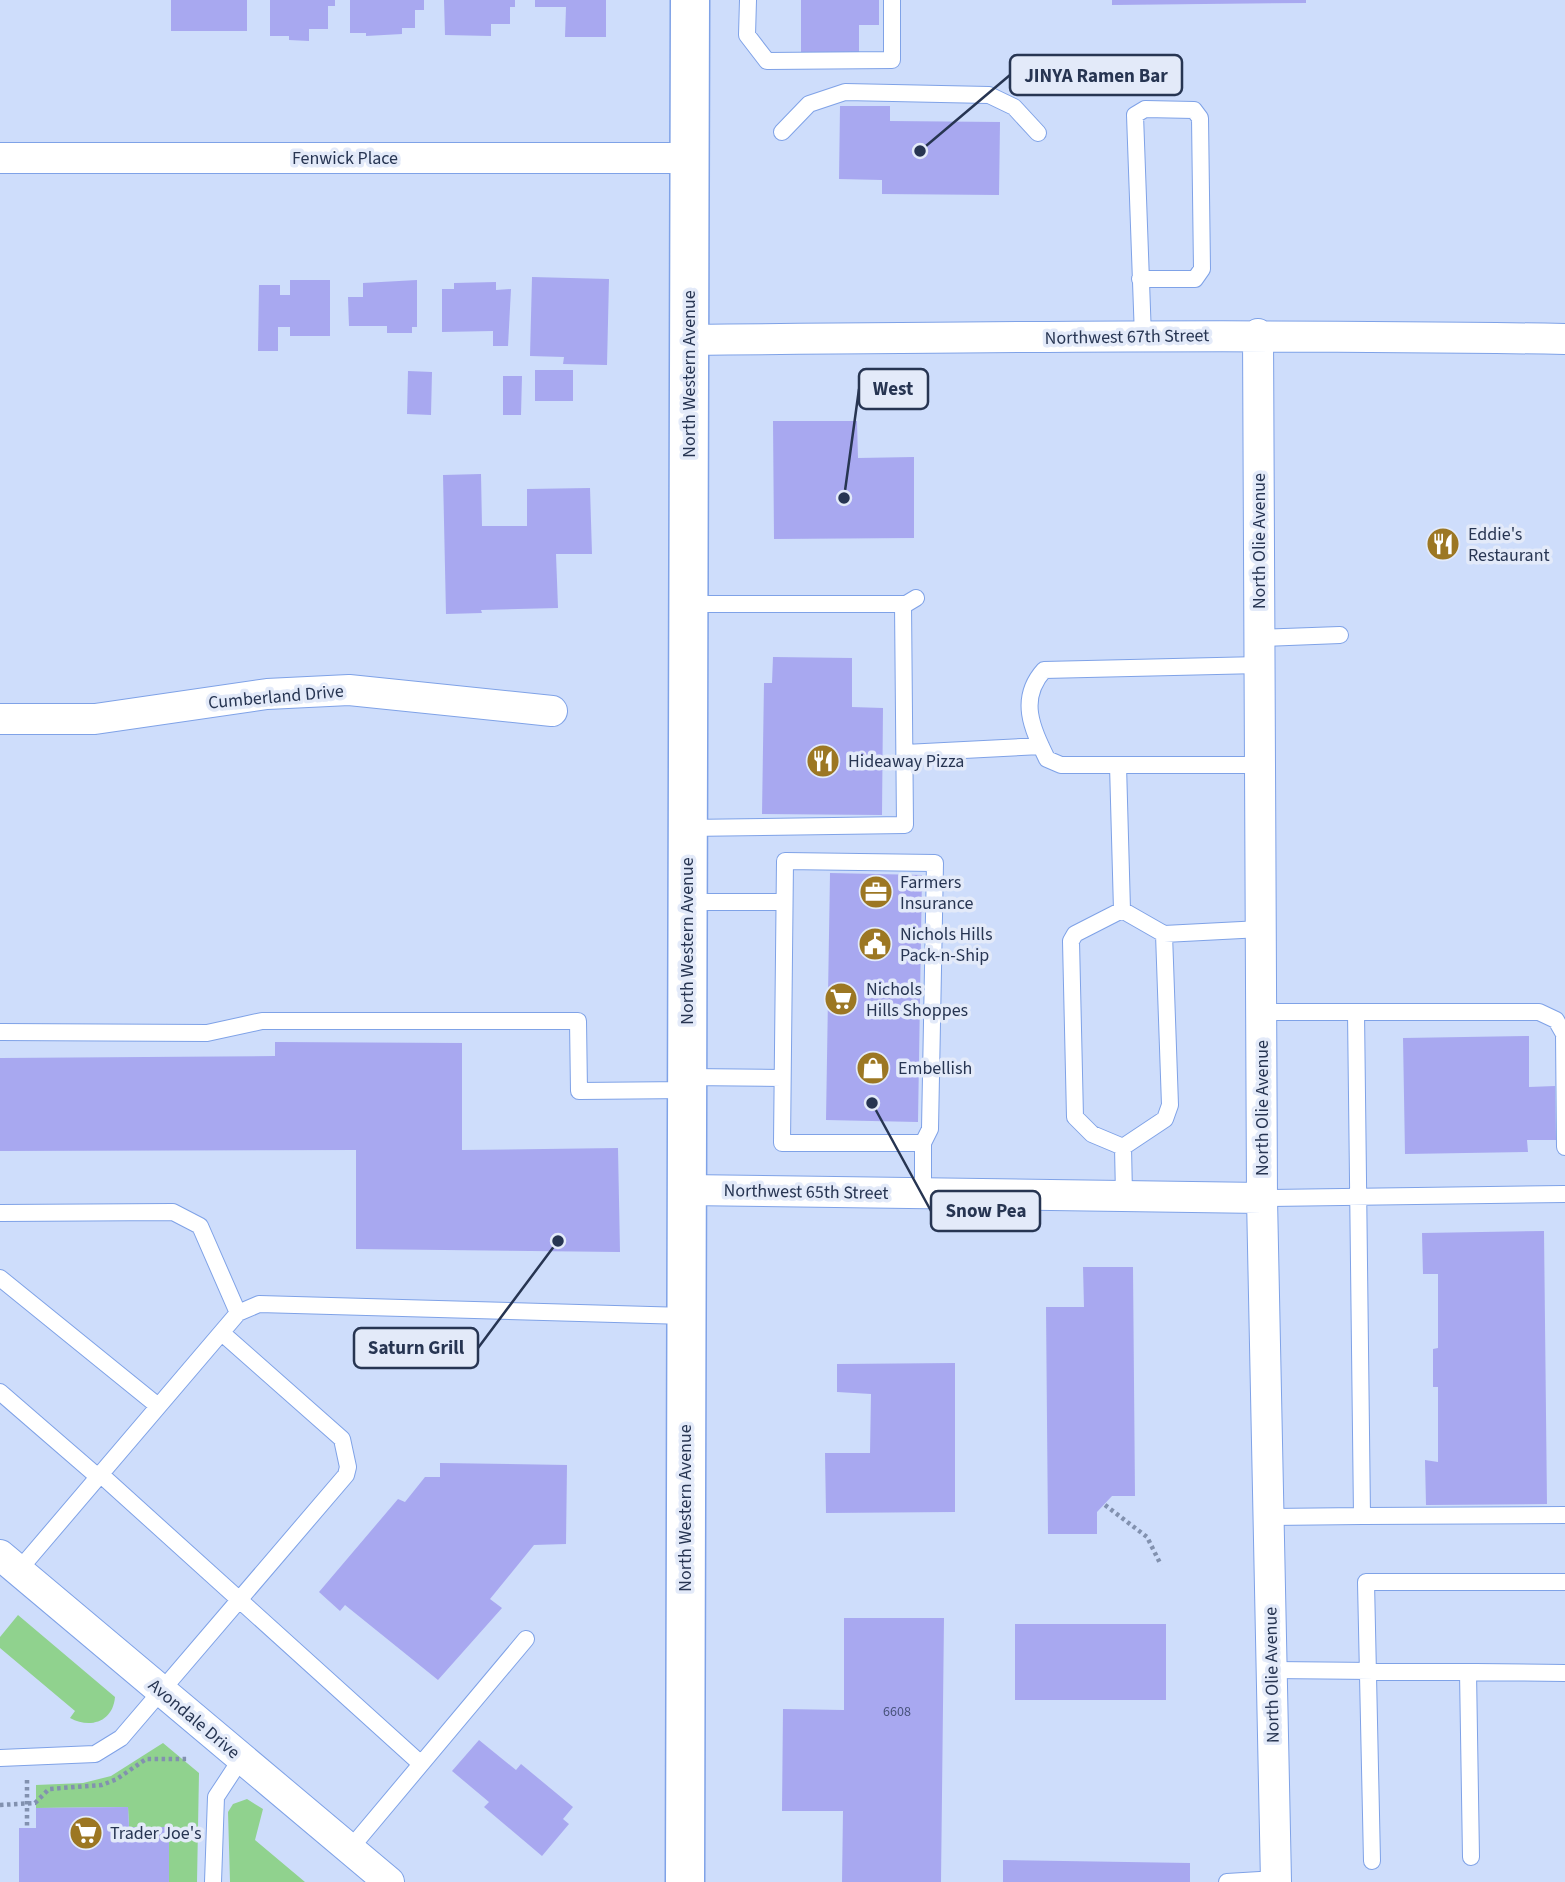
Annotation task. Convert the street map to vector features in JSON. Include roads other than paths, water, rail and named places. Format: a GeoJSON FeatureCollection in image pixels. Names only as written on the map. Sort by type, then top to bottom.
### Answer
{"type":"FeatureCollection","features":[{"type":"Feature","properties":{"kind":"main road","name":"North Western Avenue"},"geometry":{"type":"LineString","coordinates":[[685,1882],[690,0]]}},
{"type":"Feature","properties":{"kind":"street","name":"Fenwick Place"},"geometry":{"type":"LineString","coordinates":[[0,158],[690,158]]}},
{"type":"Feature","properties":{"kind":"street","name":"Northwest 67th Street"},"geometry":{"type":"LineString","coordinates":[[690,340],[1258,334],[1565,339]]}},
{"type":"Feature","properties":{"kind":"street","name":"North Olie Avenue"},"geometry":{"type":"LineString","coordinates":[[1258,334],[1262,1198],[1276,1881]]}},
{"type":"Feature","properties":{"kind":"street","name":"Cumberland Drive"},"geometry":{"type":"LineString","coordinates":[[0,719],[95,719],[267,694],[349,690],[552,711]]}},
{"type":"Feature","properties":{"kind":"street","name":"Northwest 65th Street"},"geometry":{"type":"LineString","coordinates":[[687,1190],[1262,1198]]}},
{"type":"Feature","properties":{"kind":"street","name":"Avondale Drive"},"geometry":{"type":"LineString","coordinates":[[9,1563],[389,1882]]}},
{"type":"Feature","properties":{"kind":"lane"},"geometry":{"type":"LineString","coordinates":[[748,0],[747,35],[767,61],[892,60],[892,0]]}},
{"type":"Feature","properties":{"kind":"lane"},"geometry":{"type":"LineString","coordinates":[[782,132],[809,104],[845,92],[989,95],[1014,107],[1038,133]]}},
{"type":"Feature","properties":{"kind":"lane"},"geometry":{"type":"LineString","coordinates":[[1140,279],[1195,279],[1202,269],[1200,118],[1194,110],[1144,109],[1135,115],[1140,279],[1143,337]]}},
{"type":"Feature","properties":{"kind":"lane"},"geometry":{"type":"LineString","coordinates":[[687,828],[905,825],[910,601],[688,604]]}},
{"type":"Feature","properties":{"kind":"lane"},"geometry":{"type":"LineString","coordinates":[[1261,765],[1061,765],[1047,758],[1032,727],[1029,705],[1033,682],[1044,670],[1260,651],[1340,635]]}},
{"type":"Feature","properties":{"kind":"lane"},"geometry":{"type":"LineString","coordinates":[[905,754],[1041,746]]}},
{"type":"Feature","properties":{"kind":"lane"},"geometry":{"type":"LineString","coordinates":[[1118,765],[1122,909]]}},
{"type":"Feature","properties":{"kind":"lane"},"geometry":{"type":"LineString","coordinates":[[923,1143],[782,1143],[785,861],[935,863],[930,1129],[923,1143],[923,1193]]}},
{"type":"Feature","properties":{"kind":"lane"},"geometry":{"type":"LineString","coordinates":[[687,902],[784,902]]}},
{"type":"Feature","properties":{"kind":"lane"},"geometry":{"type":"LineString","coordinates":[[1122,909],[1164,934],[1261,929]]}},
{"type":"Feature","properties":{"kind":"lane"},"geometry":{"type":"LineString","coordinates":[[1122,909],[1076,934],[1071,941],[1071,1007],[1076,1117],[1092,1134],[1124,1147]]}},
{"type":"Feature","properties":{"kind":"lane"},"geometry":{"type":"LineString","coordinates":[[1124,1147],[1165,1119],[1170,1105],[1164,934]]}},
{"type":"Feature","properties":{"kind":"lane"},"geometry":{"type":"LineString","coordinates":[[1262,1012],[1539,1012],[1556,1020],[1564,1034],[1565,1147]]}},
{"type":"Feature","properties":{"kind":"lane"},"geometry":{"type":"LineString","coordinates":[[1356,1012],[1362,1516]]}},
{"type":"Feature","properties":{"kind":"lane"},"geometry":{"type":"LineString","coordinates":[[0,1032],[207,1033],[262,1021],[578,1021],[579,1091],[782,1078]]}},
{"type":"Feature","properties":{"kind":"lane"},"geometry":{"type":"LineString","coordinates":[[1124,1147],[1124,1195]]}},
{"type":"Feature","properties":{"kind":"lane"},"geometry":{"type":"LineString","coordinates":[[1262,1198],[1565,1194]]}},
{"type":"Feature","properties":{"kind":"lane"},"geometry":{"type":"LineString","coordinates":[[0,1213],[173,1212],[200,1226],[239,1313]]}},
{"type":"Feature","properties":{"kind":"lane"},"geometry":{"type":"LineString","coordinates":[[0,1278],[158,1406]]}},
{"type":"Feature","properties":{"kind":"lane"},"geometry":{"type":"LineString","coordinates":[[9,1563],[98,1474],[239,1313],[259,1304],[686,1316]]}},
{"type":"Feature","properties":{"kind":"lane"},"geometry":{"type":"LineString","coordinates":[[0,1758],[95,1754],[121,1738],[340,1486],[348,1467],[342,1439],[222,1334]]}},
{"type":"Feature","properties":{"kind":"lane"},"geometry":{"type":"LineString","coordinates":[[0,1392],[241,1600],[421,1764]]}},
{"type":"Feature","properties":{"kind":"lane"},"geometry":{"type":"LineString","coordinates":[[1269,1517],[1565,1515]]}},
{"type":"Feature","properties":{"kind":"lane"},"geometry":{"type":"LineString","coordinates":[[1372,1861],[1366,1582],[1565,1582]]}},
{"type":"Feature","properties":{"kind":"lane"},"geometry":{"type":"LineString","coordinates":[[349,1850],[526,1639]]}},
{"type":"Feature","properties":{"kind":"lane"},"geometry":{"type":"LineString","coordinates":[[1272,1670],[1565,1673]]}},
{"type":"Feature","properties":{"kind":"lane"},"geometry":{"type":"LineString","coordinates":[[1468,1672],[1471,1857]]}},
{"type":"Feature","properties":{"kind":"lane"},"geometry":{"type":"LineString","coordinates":[[213,1882],[216,1797],[241,1759]]}},
{"type":"Feature","properties":{"kind":"lane"},"geometry":{"type":"LineString","coordinates":[[1228,1881],[1276,1881]]}},
{"type":"Feature","properties":{"kind":"place","name":"JINYA Ramen Bar"},"geometry":{"type":"Point","coordinates":[920,151]}},
{"type":"Feature","properties":{"kind":"place","name":"West"},"geometry":{"type":"Point","coordinates":[844,498]}},
{"type":"Feature","properties":{"kind":"place","name":"Eddie's Restaurant"},"geometry":{"type":"Point","coordinates":[1443,544]}},
{"type":"Feature","properties":{"kind":"place","name":"Hideaway Pizza"},"geometry":{"type":"Point","coordinates":[823,761]}},
{"type":"Feature","properties":{"kind":"place","name":"Farmers Insurance"},"geometry":{"type":"Point","coordinates":[876,892]}},
{"type":"Feature","properties":{"kind":"place","name":"Nichols Hills Pack-n-Ship"},"geometry":{"type":"Point","coordinates":[875,944]}},
{"type":"Feature","properties":{"kind":"place","name":"Nichols Hills Shoppes"},"geometry":{"type":"Point","coordinates":[841,999]}},
{"type":"Feature","properties":{"kind":"place","name":"Embellish"},"geometry":{"type":"Point","coordinates":[873,1068]}},
{"type":"Feature","properties":{"kind":"place","name":"Snow Pea"},"geometry":{"type":"Point","coordinates":[872,1103]}},
{"type":"Feature","properties":{"kind":"place","name":"Saturn Grill"},"geometry":{"type":"Point","coordinates":[558,1241]}},
{"type":"Feature","properties":{"kind":"place","name":"Trader Joe's"},"geometry":{"type":"Point","coordinates":[86,1833]}}]}
